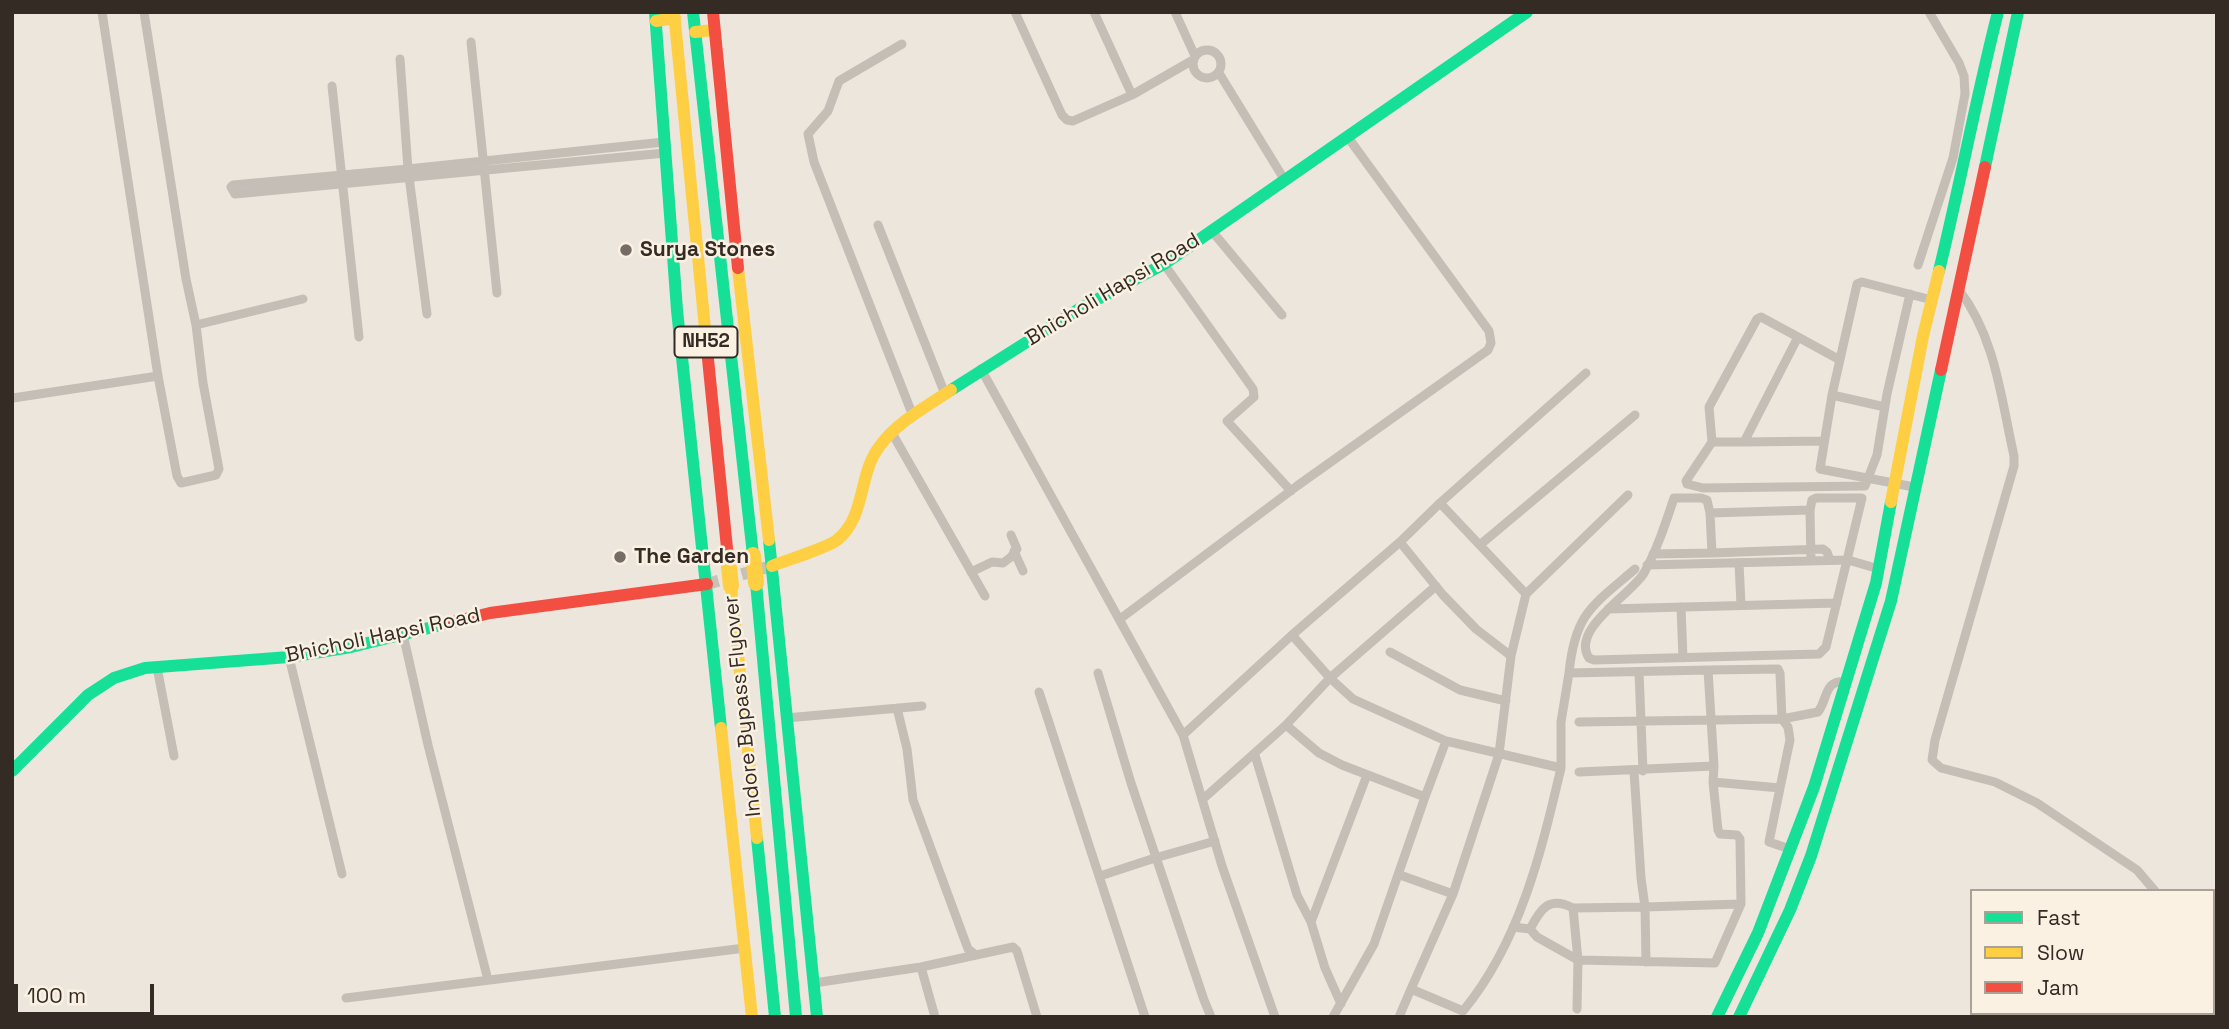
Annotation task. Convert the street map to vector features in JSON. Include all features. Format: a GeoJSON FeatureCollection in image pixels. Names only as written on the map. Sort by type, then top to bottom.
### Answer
{"type":"FeatureCollection","features":[{"type":"Feature","properties":{"kind":"main road"},"geometry":{"type":"LineString","coordinates":[[713,12],[817,1017]]}},
{"type":"Feature","properties":{"kind":"main road","name":"Bhicholi Hapsi Road"},"geometry":{"type":"LineString","coordinates":[[772,566],[837,540],[855,518],[867,472],[878,448],[901,424],[981,369],[1079,309],[1164,264],[1527,12]]}},
{"type":"Feature","properties":{"kind":"main road"},"geometry":{"type":"LineString","coordinates":[[1717,1017],[1758,933],[1814,787],[1879,569],[1894,483],[1933,300],[1963,171],[1979,85],[1998,12]]}},
{"type":"Feature","properties":{"kind":"main road"},"geometry":{"type":"LineString","coordinates":[[1740,1017],[1790,910],[1811,856],[1891,601],[2018,12]]}},
{"type":"Feature","properties":{"kind":"main road"},"geometry":{"type":"LineString","coordinates":[[674,15],[656,16],[664,148],[677,310],[752,1017]]}},
{"type":"Feature","properties":{"kind":"main road","name":"Indore Bypass Flyover"},"geometry":{"type":"LineString","coordinates":[[674,15],[775,1017]]}},
{"type":"Feature","properties":{"kind":"main road"},"geometry":{"type":"LineString","coordinates":[[694,22],[714,30]]}},
{"type":"Feature","properties":{"kind":"main road","name":"Indore Bypass Flyover"},"geometry":{"type":"LineString","coordinates":[[694,22],[756,583],[796,1017]]}},
{"type":"Feature","properties":{"kind":"main road","name":"Bhicholi Hapsi Road"},"geometry":{"type":"LineString","coordinates":[[12,771],[88,695],[114,678],[145,668],[289,657],[351,647],[490,613],[707,584]]}},
{"type":"Feature","properties":{"kind":"street"},"geometry":{"type":"LineString","coordinates":[[102,12],[158,376],[177,476],[181,483],[216,475],[219,469],[144,12]]}},
{"type":"Feature","properties":{"kind":"street"},"geometry":{"type":"LineString","coordinates":[[1015,12],[1062,115],[1073,121],[1132,95],[1194,58],[1206,50],[1215,52],[1221,64],[1219,72],[1211,78],[1203,78],[1195,73],[1194,58],[1175,12]]}},
{"type":"Feature","properties":{"kind":"street"},"geometry":{"type":"LineString","coordinates":[[1094,12],[1132,95]]}},
{"type":"Feature","properties":{"kind":"street"},"geometry":{"type":"LineString","coordinates":[[1918,265],[1945,187],[1965,94],[1964,76],[1959,63],[1929,12]]}},
{"type":"Feature","properties":{"kind":"street"},"geometry":{"type":"LineString","coordinates":[[471,42],[497,293]]}},
{"type":"Feature","properties":{"kind":"street"},"geometry":{"type":"LineString","coordinates":[[902,44],[839,81],[828,111],[808,134],[814,162],[913,416]]}},
{"type":"Feature","properties":{"kind":"street"},"geometry":{"type":"LineString","coordinates":[[400,60],[409,173],[427,314]]}},
{"type":"Feature","properties":{"kind":"street"},"geometry":{"type":"LineString","coordinates":[[1219,72],[1284,179]]}},
{"type":"Feature","properties":{"kind":"street"},"geometry":{"type":"LineString","coordinates":[[332,86],[359,337]]}},
{"type":"Feature","properties":{"kind":"street"},"geometry":{"type":"LineString","coordinates":[[1120,619],[1291,491],[1488,350],[1491,343],[1489,331],[1347,135]]}},
{"type":"Feature","properties":{"kind":"street"},"geometry":{"type":"LineString","coordinates":[[343,180],[233,184],[232,187],[235,194],[343,180],[664,148]]}},
{"type":"Feature","properties":{"kind":"street"},"geometry":{"type":"LineString","coordinates":[[878,225],[945,394]]}},
{"type":"Feature","properties":{"kind":"street"},"geometry":{"type":"LineString","coordinates":[[1211,230],[1282,315]]}},
{"type":"Feature","properties":{"kind":"street"},"geometry":{"type":"LineString","coordinates":[[1164,264],[1253,389],[1254,397],[1227,421],[1291,491]]}},
{"type":"Feature","properties":{"kind":"street"},"geometry":{"type":"LineString","coordinates":[[1914,487],[1820,470],[1832,395],[1857,284],[1862,282],[1933,300]]}},
{"type":"Feature","properties":{"kind":"street"},"geometry":{"type":"LineString","coordinates":[[1959,290],[1974,310],[1991,352],[2014,466],[1935,740],[1933,760],[1941,768],[1995,782],[2037,803],[2137,870],[2153,889]]}},
{"type":"Feature","properties":{"kind":"street"},"geometry":{"type":"LineString","coordinates":[[1840,360],[1761,317],[1756,319],[1709,407],[1712,442],[1686,481],[1692,487],[1865,486],[1877,455],[1910,293]]}},
{"type":"Feature","properties":{"kind":"street"},"geometry":{"type":"LineString","coordinates":[[196,325],[303,299]]}},
{"type":"Feature","properties":{"kind":"street"},"geometry":{"type":"LineString","coordinates":[[1744,442],[1798,337]]}},
{"type":"Feature","properties":{"kind":"street"},"geometry":{"type":"LineString","coordinates":[[981,369],[1182,735],[1222,866],[1275,1017]]}},
{"type":"Feature","properties":{"kind":"street"},"geometry":{"type":"LineString","coordinates":[[1182,735],[1586,373]]}},
{"type":"Feature","properties":{"kind":"street"},"geometry":{"type":"LineString","coordinates":[[13,398],[158,376]]}},
{"type":"Feature","properties":{"kind":"street"},"geometry":{"type":"LineString","coordinates":[[1832,395],[1885,407]]}},
{"type":"Feature","properties":{"kind":"street"},"geometry":{"type":"LineString","coordinates":[[1481,544],[1635,415]]}},
{"type":"Feature","properties":{"kind":"street"},"geometry":{"type":"LineString","coordinates":[[892,433],[985,596]]}},
{"type":"Feature","properties":{"kind":"street"},"geometry":{"type":"LineString","coordinates":[[1712,442],[1824,441]]}},
{"type":"Feature","properties":{"kind":"street"},"geometry":{"type":"LineString","coordinates":[[1399,1017],[1452,894],[1499,754],[1511,656],[1526,594],[1628,495]]}},
{"type":"Feature","properties":{"kind":"street"},"geometry":{"type":"LineString","coordinates":[[1712,553],[1707,500],[1674,498],[1653,554],[1636,583],[1591,629],[1585,649],[1589,658],[1819,654],[1826,647],[1862,498],[1816,498],[1810,504],[1811,561]]}},
{"type":"Feature","properties":{"kind":"street"},"geometry":{"type":"LineString","coordinates":[[1440,503],[1526,594]]}},
{"type":"Feature","properties":{"kind":"street"},"geometry":{"type":"LineString","coordinates":[[1710,513],[1810,510]]}},
{"type":"Feature","properties":{"kind":"street"},"geometry":{"type":"LineString","coordinates":[[971,572],[992,562],[1003,563],[1011,557],[1017,549],[1011,535]]}},
{"type":"Feature","properties":{"kind":"street"},"geometry":{"type":"LineString","coordinates":[[1400,542],[1476,629],[1511,656]]}},
{"type":"Feature","properties":{"kind":"street"},"geometry":{"type":"LineString","coordinates":[[1653,554],[1823,549],[1829,560]]}},
{"type":"Feature","properties":{"kind":"street"},"geometry":{"type":"LineString","coordinates":[[1014,551],[1023,571]]}},
{"type":"Feature","properties":{"kind":"street"},"geometry":{"type":"LineString","coordinates":[[1647,565],[1848,560],[1879,569]]}},
{"type":"Feature","properties":{"kind":"street"},"geometry":{"type":"LineString","coordinates":[[1739,563],[1741,605]]}},
{"type":"Feature","properties":{"kind":"street"},"geometry":{"type":"LineString","coordinates":[[1412,989],[1461,1014],[1484,985],[1513,927],[1539,860],[1561,768],[1561,722],[1572,645],[1579,625],[1598,601],[1635,569]]}},
{"type":"Feature","properties":{"kind":"street"},"geometry":{"type":"LineString","coordinates":[[1203,799],[1255,755],[1330,678],[1436,586]]}},
{"type":"Feature","properties":{"kind":"street"},"geometry":{"type":"LineString","coordinates":[[1608,609],[1837,603]]}},
{"type":"Feature","properties":{"kind":"street"},"geometry":{"type":"LineString","coordinates":[[1681,607],[1683,658]]}},
{"type":"Feature","properties":{"kind":"street"},"geometry":{"type":"LineString","coordinates":[[403,634],[428,745],[488,980]]}},
{"type":"Feature","properties":{"kind":"street"},"geometry":{"type":"LineString","coordinates":[[1292,635],[1330,678],[1353,699],[1446,741],[1561,768]]}},
{"type":"Feature","properties":{"kind":"street"},"geometry":{"type":"LineString","coordinates":[[1390,652],[1460,690],[1506,701]]}},
{"type":"Feature","properties":{"kind":"street"},"geometry":{"type":"LineString","coordinates":[[289,657],[342,874]]}},
{"type":"Feature","properties":{"kind":"street"},"geometry":{"type":"LineString","coordinates":[[157,667],[174,756]]}},
{"type":"Feature","properties":{"kind":"street"},"geometry":{"type":"LineString","coordinates":[[1569,673],[1778,668],[1782,719],[1788,727],[1790,740],[1769,842],[1790,849]]}},
{"type":"Feature","properties":{"kind":"street"},"geometry":{"type":"LineString","coordinates":[[1513,927],[1530,929],[1537,937],[1578,960],[1715,963],[1741,904],[1740,839],[1737,835],[1724,835],[1718,830],[1708,670]]}},
{"type":"Feature","properties":{"kind":"street"},"geometry":{"type":"LineString","coordinates":[[1639,672],[1641,720],[1638,771],[1646,962]]}},
{"type":"Feature","properties":{"kind":"street"},"geometry":{"type":"LineString","coordinates":[[1098,673],[1155,858],[1211,1017]]}},
{"type":"Feature","properties":{"kind":"street"},"geometry":{"type":"LineString","coordinates":[[1579,722],[1782,719],[1818,712],[1829,687],[1840,681],[1846,682]]}},
{"type":"Feature","properties":{"kind":"street"},"geometry":{"type":"LineString","coordinates":[[1039,692],[1145,1017]]}},
{"type":"Feature","properties":{"kind":"street"},"geometry":{"type":"LineString","coordinates":[[786,718],[922,706]]}},
{"type":"Feature","properties":{"kind":"street"},"geometry":{"type":"LineString","coordinates":[[897,708],[907,749],[913,800],[968,948],[976,955]]}},
{"type":"Feature","properties":{"kind":"street"},"geometry":{"type":"LineString","coordinates":[[1286,725],[1319,753],[1342,765],[1425,797]]}},
{"type":"Feature","properties":{"kind":"street"},"geometry":{"type":"LineString","coordinates":[[1333,1017],[1374,944],[1446,741]]}},
{"type":"Feature","properties":{"kind":"street"},"geometry":{"type":"LineString","coordinates":[[1255,755],[1297,895],[1311,922],[1325,968],[1341,1004]]}},
{"type":"Feature","properties":{"kind":"street"},"geometry":{"type":"LineString","coordinates":[[1579,772],[1714,766]]}},
{"type":"Feature","properties":{"kind":"street"},"geometry":{"type":"LineString","coordinates":[[1311,922],[1367,775]]}},
{"type":"Feature","properties":{"kind":"street"},"geometry":{"type":"LineString","coordinates":[[1713,782],[1780,788]]}},
{"type":"Feature","properties":{"kind":"street"},"geometry":{"type":"LineString","coordinates":[[1100,876],[1215,841]]}},
{"type":"Feature","properties":{"kind":"street"},"geometry":{"type":"LineString","coordinates":[[1400,875],[1452,894]]}},
{"type":"Feature","properties":{"kind":"street"},"geometry":{"type":"LineString","coordinates":[[1530,929],[1540,910],[1553,903],[1573,908],[1741,904]]}},
{"type":"Feature","properties":{"kind":"street"},"geometry":{"type":"LineString","coordinates":[[1573,908],[1578,960],[1577,1009]]}},
{"type":"Feature","properties":{"kind":"street"},"geometry":{"type":"LineString","coordinates":[[814,983],[921,967],[1013,947],[1017,951],[1037,1017]]}},
{"type":"Feature","properties":{"kind":"street"},"geometry":{"type":"LineString","coordinates":[[346,998],[745,948]]}},
{"type":"Feature","properties":{"kind":"street"},"geometry":{"type":"LineString","coordinates":[[921,967],[935,1017]]}},
{"type":"Feature","properties":{"kind":"tunnel"},"geometry":{"type":"LineString","coordinates":[[707,584],[772,566]]}},
{"type":"Feature","properties":{"kind":"traffic: fast"},"geometry":{"type":"LineString","coordinates":[[655,12],[677,310],[721,728]]}},
{"type":"Feature","properties":{"kind":"traffic: fast"},"geometry":{"type":"LineString","coordinates":[[693,12],[753,555]]}},
{"type":"Feature","properties":{"kind":"traffic: fast"},"geometry":{"type":"LineString","coordinates":[[951,390],[1079,309],[1164,264],[1527,12]]}},
{"type":"Feature","properties":{"kind":"traffic: fast"},"geometry":{"type":"LineString","coordinates":[[1939,271],[1998,12]]}},
{"type":"Feature","properties":{"kind":"traffic: fast"},"geometry":{"type":"LineString","coordinates":[[1985,167],[2018,12]]}},
{"type":"Feature","properties":{"kind":"traffic: fast"},"geometry":{"type":"LineString","coordinates":[[1739,1017],[1790,910],[1811,856],[1891,601],[1941,370]]}},
{"type":"Feature","properties":{"kind":"traffic: fast"},"geometry":{"type":"LineString","coordinates":[[1717,1017],[1758,933],[1814,787],[1876,583],[1891,502]]}},
{"type":"Feature","properties":{"kind":"traffic: fast"},"geometry":{"type":"LineString","coordinates":[[769,540],[817,1017]]}},
{"type":"Feature","properties":{"kind":"traffic: fast"},"geometry":{"type":"LineString","coordinates":[[756,583],[796,1017]]}},
{"type":"Feature","properties":{"kind":"traffic: fast"},"geometry":{"type":"LineString","coordinates":[[12,771],[88,695],[114,678],[145,668],[289,657],[351,647],[453,622]]}},
{"type":"Feature","properties":{"kind":"traffic: fast"},"geometry":{"type":"LineString","coordinates":[[757,838],[775,1017]]}},
{"type":"Feature","properties":{"kind":"traffic: slow"},"geometry":{"type":"LineString","coordinates":[[674,12],[707,349]]}},
{"type":"Feature","properties":{"kind":"traffic: slow"},"geometry":{"type":"LineString","coordinates":[[656,21],[675,18]]}},
{"type":"Feature","properties":{"kind":"traffic: slow"},"geometry":{"type":"LineString","coordinates":[[695,32],[714,30]]}},
{"type":"Feature","properties":{"kind":"traffic: slow"},"geometry":{"type":"LineString","coordinates":[[738,268],[769,540]]}},
{"type":"Feature","properties":{"kind":"traffic: slow"},"geometry":{"type":"LineString","coordinates":[[1891,502],[1923,336],[1939,271]]}},
{"type":"Feature","properties":{"kind":"traffic: slow"},"geometry":{"type":"LineString","coordinates":[[772,566],[837,540],[853,520],[872,458],[879,447],[903,422],[951,390]]}},
{"type":"Feature","properties":{"kind":"traffic: slow"},"geometry":{"type":"LineString","coordinates":[[753,555],[756,583]]}},
{"type":"Feature","properties":{"kind":"traffic: slow"},"geometry":{"type":"LineString","coordinates":[[728,558],[731,586]]}},
{"type":"Feature","properties":{"kind":"traffic: slow"},"geometry":{"type":"LineString","coordinates":[[731,586],[757,838]]}},
{"type":"Feature","properties":{"kind":"traffic: slow"},"geometry":{"type":"LineString","coordinates":[[721,728],[752,1017]]}},
{"type":"Feature","properties":{"kind":"traffic: jam"},"geometry":{"type":"LineString","coordinates":[[713,12],[738,268]]}},
{"type":"Feature","properties":{"kind":"traffic: jam"},"geometry":{"type":"LineString","coordinates":[[1941,370],[1985,167]]}},
{"type":"Feature","properties":{"kind":"traffic: jam"},"geometry":{"type":"LineString","coordinates":[[707,349],[728,558]]}},
{"type":"Feature","properties":{"kind":"traffic: jam"},"geometry":{"type":"LineString","coordinates":[[453,622],[490,613],[707,584]]}},
{"type":"Feature","properties":{"kind":"place","name":"Surya Stones"},"geometry":{"type":"Point","coordinates":[626,250]}},
{"type":"Feature","properties":{"kind":"place","name":"The Garden"},"geometry":{"type":"Point","coordinates":[620,557]}}]}
